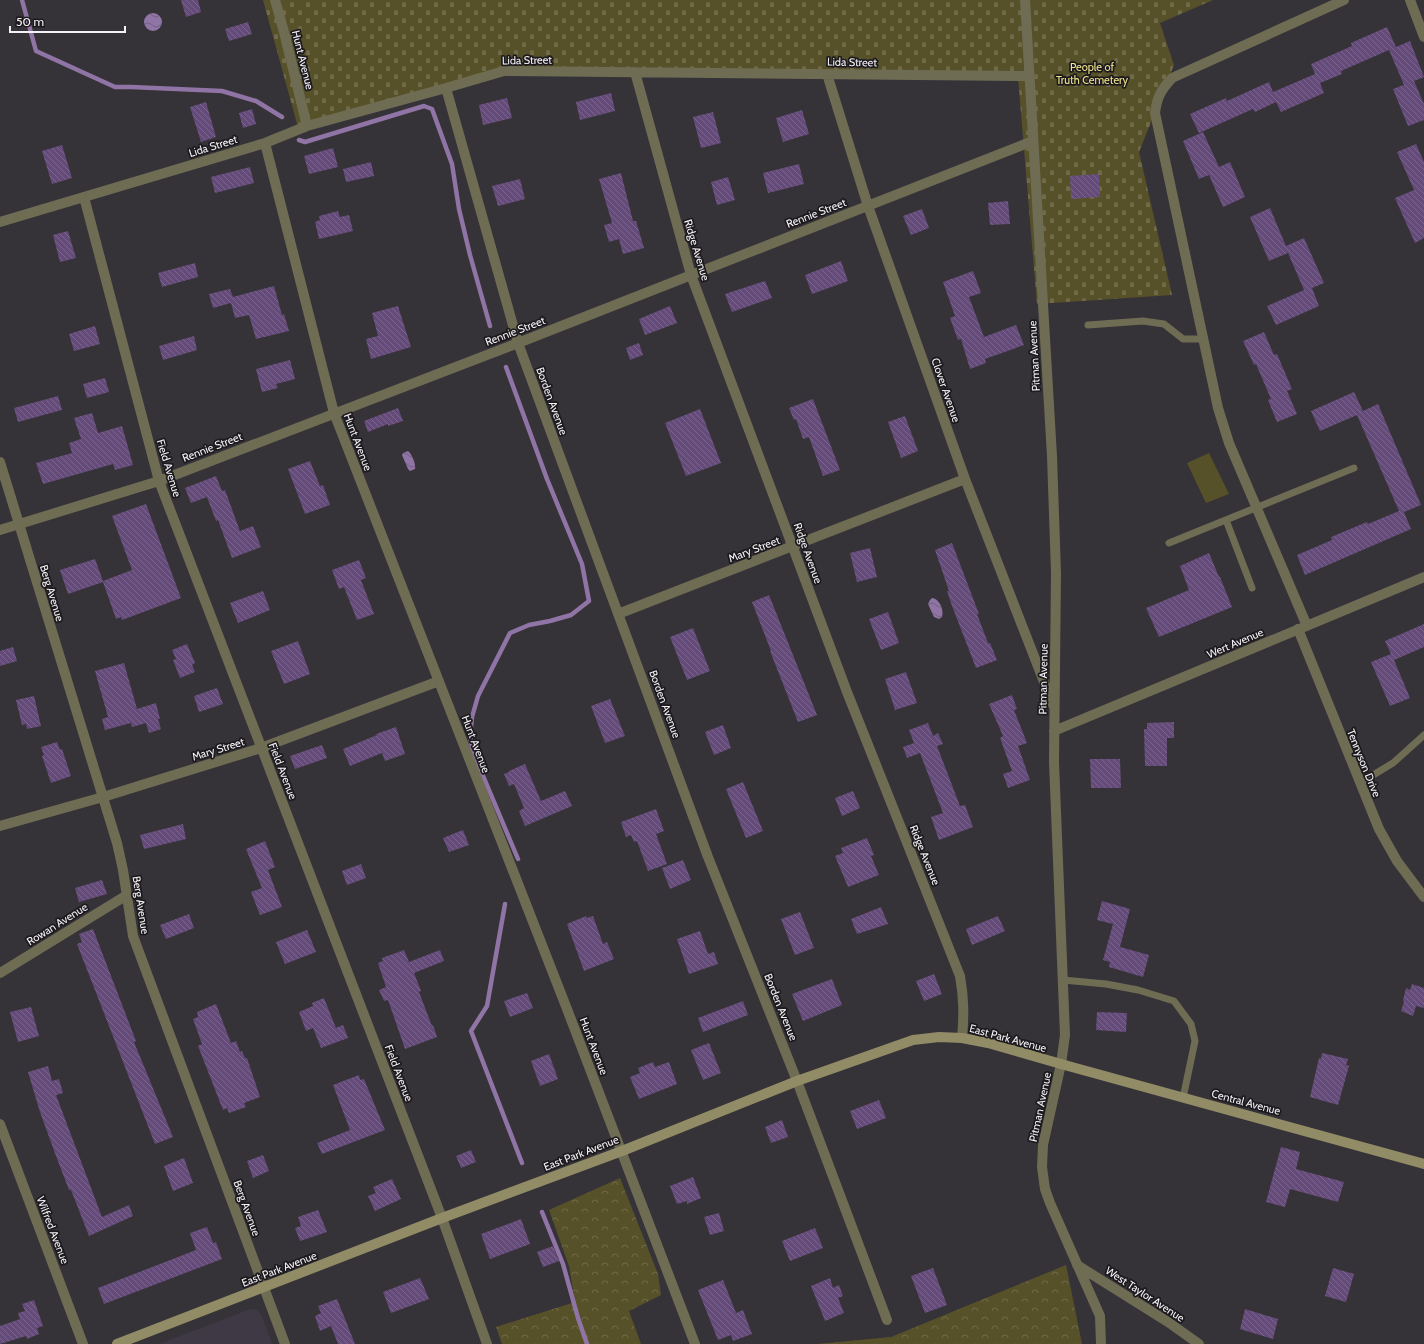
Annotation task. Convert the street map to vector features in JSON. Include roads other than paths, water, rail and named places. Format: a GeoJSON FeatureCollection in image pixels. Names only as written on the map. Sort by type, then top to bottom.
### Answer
{"type":"FeatureCollection","features":[{"type":"Feature","properties":{"kind":"street","name":"Hunt Avenue"},"geometry":{"type":"LineString","coordinates":[[275,0],[307,126]]}},
{"type":"Feature","properties":{"kind":"street","name":"Pitman Avenue"},"geometry":{"type":"LineString","coordinates":[[1025,0],[1052,456],[1056,572],[1054,762],[1065,1035],[1061,1064],[1043,1145],[1042,1167],[1045,1189],[1050,1203],[1100,1316],[1101,1344]]}},
{"type":"Feature","properties":{"kind":"street","name":"Tennyson Drive"},"geometry":{"type":"LineString","coordinates":[[1344,0],[1172,78],[1163,87],[1157,99],[1155,113],[1218,408],[1229,443],[1257,508],[1360,783],[1379,829],[1394,854],[1424,897]]}},
{"type":"Feature","properties":{"kind":"street"},"geometry":{"type":"LineString","coordinates":[[1410,0],[1424,37]]}},
{"type":"Feature","properties":{"kind":"street","name":"Lida Street"},"geometry":{"type":"LineString","coordinates":[[0,222],[265,143],[307,126],[504,71],[1030,76]]}},
{"type":"Feature","properties":{"kind":"street","name":"Ridge Avenue"},"geometry":{"type":"LineString","coordinates":[[635,72],[691,275],[847,692],[960,976],[964,996],[962,1038]]}},
{"type":"Feature","properties":{"kind":"street","name":"Clover Avenue"},"geometry":{"type":"LineString","coordinates":[[827,74],[868,206],[965,480],[1055,709]]}},
{"type":"Feature","properties":{"kind":"street","name":"Borden Avenue"},"geometry":{"type":"LineString","coordinates":[[446,88],[518,343],[708,857],[797,1081],[886,1320]]}},
{"type":"Feature","properties":{"kind":"street","name":"Rennie Street"},"geometry":{"type":"LineString","coordinates":[[0,530],[159,481],[518,343],[1033,141]]}},
{"type":"Feature","properties":{"kind":"street","name":"Hunt Avenue"},"geometry":{"type":"LineString","coordinates":[[265,143],[334,413],[622,1151],[695,1344]]}},
{"type":"Feature","properties":{"kind":"street","name":"Field Avenue"},"geometry":{"type":"LineString","coordinates":[[84,197],[159,481],[442,1218],[487,1344]]}},
{"type":"Feature","properties":{"kind":"street","name":"Berg Avenue"},"geometry":{"type":"LineString","coordinates":[[0,462],[117,843],[133,936],[285,1344]]}},
{"type":"Feature","properties":{"kind":"street","name":"Mary Street"},"geometry":{"type":"LineString","coordinates":[[618,614],[965,480]]}},
{"type":"Feature","properties":{"kind":"street","name":"Wert Avenue"},"geometry":{"type":"LineString","coordinates":[[1054,731],[1424,576]]}},
{"type":"Feature","properties":{"kind":"street","name":"Mary Street"},"geometry":{"type":"LineString","coordinates":[[0,826],[103,797],[261,748],[439,681]]}},
{"type":"Feature","properties":{"kind":"street","name":"Rowan Avenue"},"geometry":{"type":"LineString","coordinates":[[0,973],[127,895]]}},
{"type":"Feature","properties":{"kind":"street","name":"East Park Avenue"},"geometry":{"type":"LineString","coordinates":[[117,1344],[442,1218],[622,1151],[797,1081],[913,1040],[939,1037],[962,1038],[988,1043],[1061,1064]]}},
{"type":"Feature","properties":{"kind":"street","name":"Central Avenue"},"geometry":{"type":"LineString","coordinates":[[1061,1064],[1424,1164]]}},
{"type":"Feature","properties":{"kind":"street","name":"Wilfred Avenue"},"geometry":{"type":"LineString","coordinates":[[0,1124],[83,1344]]}},
{"type":"Feature","properties":{"kind":"street","name":"West Taylor Avenue"},"geometry":{"type":"LineString","coordinates":[[1077,1265],[1168,1322],[1199,1344]]}},
{"type":"Feature","properties":{"kind":"lane"},"geometry":{"type":"LineString","coordinates":[[1088,325],[1142,321],[1164,324],[1183,339],[1203,339]]}},
{"type":"Feature","properties":{"kind":"lane"},"geometry":{"type":"LineString","coordinates":[[1169,543],[1354,468]]}},
{"type":"Feature","properties":{"kind":"lane"},"geometry":{"type":"LineString","coordinates":[[1226,520],[1252,588]]}},
{"type":"Feature","properties":{"kind":"lane"},"geometry":{"type":"LineString","coordinates":[[1360,783],[1393,763],[1424,735]]}},
{"type":"Feature","properties":{"kind":"lane"},"geometry":{"type":"LineString","coordinates":[[1063,980],[1106,984],[1138,990],[1174,1001],[1191,1024],[1195,1041],[1182,1098]]}},
{"type":"Feature","properties":{"kind":"water"},"geometry":{"type":"Polygon","coordinates":[[[149,13],[157,13],[162,18],[160,29],[157,31],[149,31],[144,26],[144,18],[149,13]]]}},
{"type":"Feature","properties":{"kind":"water"},"geometry":{"type":"Polygon","coordinates":[[[408,451],[412,457],[415,467],[415,469],[410,471],[402,455],[408,451]]]}},
{"type":"Feature","properties":{"kind":"water"},"geometry":{"type":"Polygon","coordinates":[[[932,598],[937,600],[942,608],[942,617],[939,619],[934,617],[928,604],[932,598]]]}},
{"type":"Feature","properties":{"kind":"waterway"},"geometry":{"type":"LineString","coordinates":[[22,0],[36,51],[115,87],[222,91],[256,101],[282,117]]}},
{"type":"Feature","properties":{"kind":"waterway"},"geometry":{"type":"LineString","coordinates":[[299,140],[305,142],[424,106],[432,109],[452,164],[459,209],[490,326]]}},
{"type":"Feature","properties":{"kind":"waterway"},"geometry":{"type":"LineString","coordinates":[[506,367],[547,479],[582,564],[589,601],[571,615],[529,625],[510,633],[478,696],[472,717],[470,737],[473,752],[518,859]]}},
{"type":"Feature","properties":{"kind":"waterway"},"geometry":{"type":"LineString","coordinates":[[505,904],[487,1006],[471,1031],[522,1163]]}},
{"type":"Feature","properties":{"kind":"waterway"},"geometry":{"type":"LineString","coordinates":[[542,1212],[563,1264],[587,1344]]}},
{"type":"Feature","properties":{"kind":"park label","name":"People of Truth Cemetery"},"geometry":{"type":"Point","coordinates":[1092,73]}}]}
